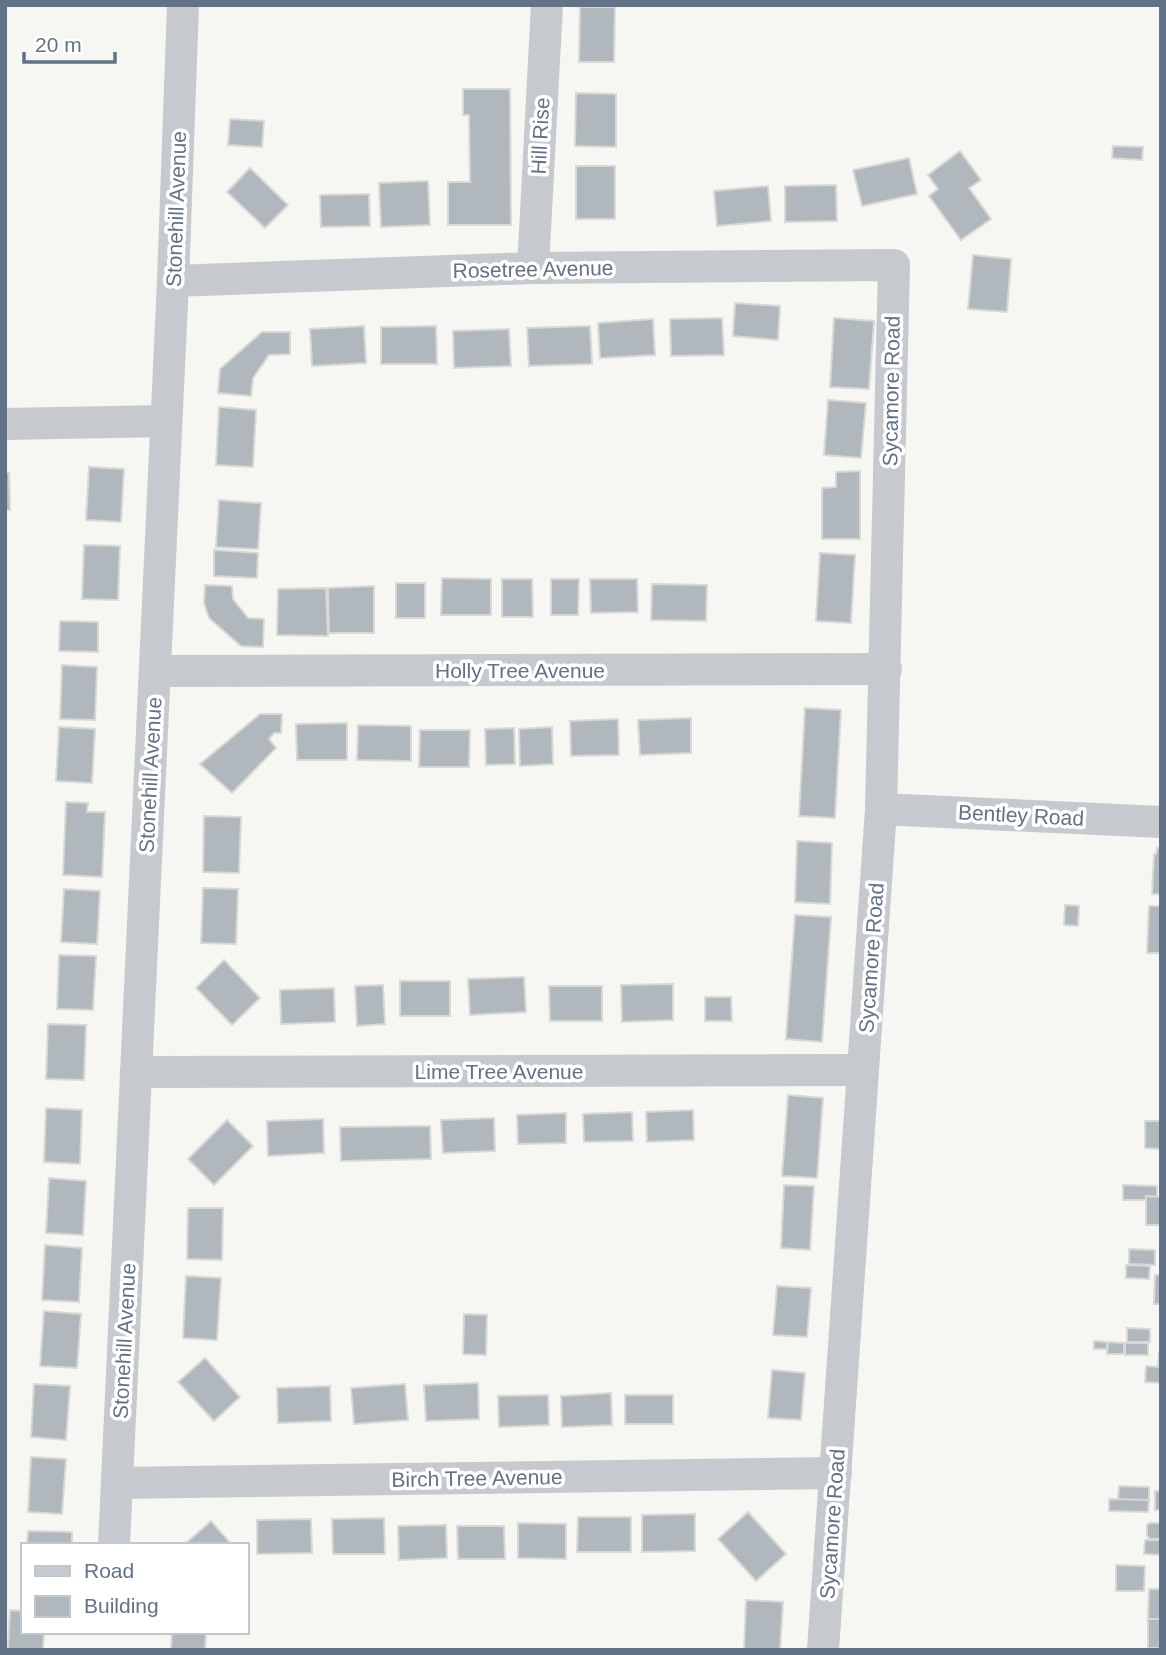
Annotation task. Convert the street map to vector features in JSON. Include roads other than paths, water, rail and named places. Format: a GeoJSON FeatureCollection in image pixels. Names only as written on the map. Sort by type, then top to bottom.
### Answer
{"type":"FeatureCollection","features":[{"type":"Feature","properties":{"kind":"street","name":"Stonehill Avenue"},"geometry":{"type":"LineString","coordinates":[[114,1543],[173,281],[183,5]]}},
{"type":"Feature","properties":{"kind":"street","name":"Hill Rise"},"geometry":{"type":"LineString","coordinates":[[533,268],[547,5]]}},
{"type":"Feature","properties":{"kind":"street","name":"Rosetree Avenue"},"geometry":{"type":"LineString","coordinates":[[173,281],[533,268],[894,265]]}},
{"type":"Feature","properties":{"kind":"street","name":"Sycamore Road"},"geometry":{"type":"LineString","coordinates":[[823,1650],[881,808],[894,265]]}},
{"type":"Feature","properties":{"kind":"street"},"geometry":{"type":"LineString","coordinates":[[5,424],[166,421]]}},
{"type":"Feature","properties":{"kind":"street","name":"Holly Tree Avenue"},"geometry":{"type":"LineString","coordinates":[[155,671],[886,669]]}},
{"type":"Feature","properties":{"kind":"street","name":"Bentley Road"},"geometry":{"type":"LineString","coordinates":[[881,808],[1161,822]]}},
{"type":"Feature","properties":{"kind":"street","name":"Lime Tree Avenue"},"geometry":{"type":"LineString","coordinates":[[136,1072],[862,1070]]}},
{"type":"Feature","properties":{"kind":"street","name":"Birch Tree Avenue"},"geometry":{"type":"LineString","coordinates":[[117,1483],[836,1473]]}}]}
